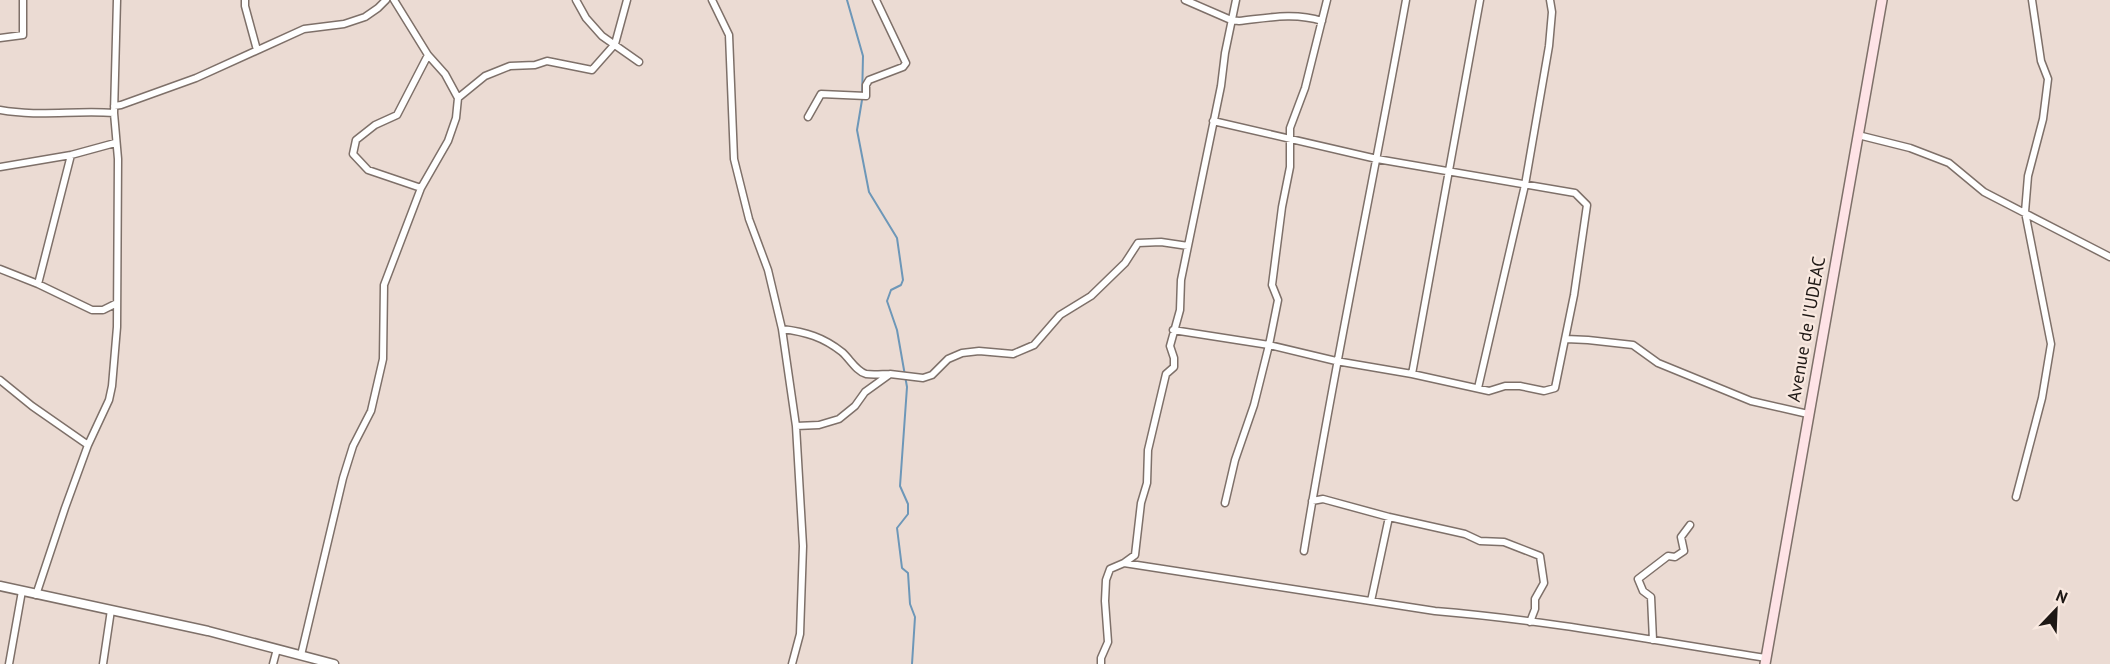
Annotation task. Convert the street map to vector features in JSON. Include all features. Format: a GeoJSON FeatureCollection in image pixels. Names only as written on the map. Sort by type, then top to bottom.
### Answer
{"type":"FeatureCollection","features":[{"type":"Feature","properties":{"kind":"main road","name":"Avenue de I'UDEAC"},"geometry":{"type":"LineString","coordinates":[[1765,661],[1882,0]]}},
{"type":"Feature","properties":{"kind":"street"},"geometry":{"type":"LineString","coordinates":[[0,38],[23,35],[22,0]]}},
{"type":"Feature","properties":{"kind":"street"},"geometry":{"type":"LineString","coordinates":[[36,595],[88,445],[109,400],[112,386],[117,303],[118,159],[114,109],[117,0]]}},
{"type":"Feature","properties":{"kind":"street"},"geometry":{"type":"LineString","coordinates":[[246,0],[244,6],[257,50]]}},
{"type":"Feature","properties":{"kind":"street"},"geometry":{"type":"LineString","coordinates":[[0,110],[45,113],[114,109],[196,78],[304,29],[344,24],[365,17],[387,0]]}},
{"type":"Feature","properties":{"kind":"street"},"geometry":{"type":"LineString","coordinates":[[301,655],[343,478],[353,446],[371,411],[383,359],[384,285],[421,188],[448,141],[456,118],[458,98],[445,74],[428,55],[394,0]]}},
{"type":"Feature","properties":{"kind":"street"},"geometry":{"type":"LineString","coordinates":[[576,0],[586,18],[602,36],[639,62]]}},
{"type":"Feature","properties":{"kind":"street"},"geometry":{"type":"LineString","coordinates":[[458,98],[485,76],[510,66],[535,65],[547,61],[592,70],[615,44],[627,0]]}},
{"type":"Feature","properties":{"kind":"street"},"geometry":{"type":"LineString","coordinates":[[712,0],[729,34],[734,159],[749,219],[768,270],[782,329],[796,426],[803,546],[800,634],[792,664]]}},
{"type":"Feature","properties":{"kind":"street"},"geometry":{"type":"LineString","coordinates":[[808,117],[821,94],[862,95],[869,80],[903,67],[906,63],[876,0]]}},
{"type":"Feature","properties":{"kind":"street"},"geometry":{"type":"LineString","coordinates":[[1185,0],[1231,20],[1305,15],[1322,21]]}},
{"type":"Feature","properties":{"kind":"street"},"geometry":{"type":"LineString","coordinates":[[1101,664],[1101,658],[1108,642],[1105,619],[1106,580],[1110,569],[1135,555],[1141,503],[1147,483],[1148,450],[1166,374],[1174,367],[1170,346],[1180,310],[1181,280],[1221,86],[1236,0]]}},
{"type":"Feature","properties":{"kind":"street"},"geometry":{"type":"LineString","coordinates":[[1225,503],[1235,460],[1254,405],[1269,345],[1278,300],[1272,285],[1282,207],[1290,167],[1290,128],[1305,88],[1327,0]]}},
{"type":"Feature","properties":{"kind":"street"},"geometry":{"type":"LineString","coordinates":[[1304,551],[1336,361],[1406,0]]}},
{"type":"Feature","properties":{"kind":"street"},"geometry":{"type":"LineString","coordinates":[[1412,374],[1480,0]]}},
{"type":"Feature","properties":{"kind":"street"},"geometry":{"type":"LineString","coordinates":[[1478,388],[1524,185],[1549,46],[1552,12],[1550,0]]}},
{"type":"Feature","properties":{"kind":"street"},"geometry":{"type":"LineString","coordinates":[[2016,497],[2042,398],[2051,344],[2025,212],[2028,176],[2043,119],[2048,79],[2041,61],[2031,0]]}},
{"type":"Feature","properties":{"kind":"street"},"geometry":{"type":"LineString","coordinates":[[421,188],[368,170],[353,154],[356,140],[375,125],[397,115],[428,55]]}},
{"type":"Feature","properties":{"kind":"street"},"geometry":{"type":"LineString","coordinates":[[1173,330],[1269,345],[1336,361],[1412,374],[1489,391],[1505,386],[1520,386],[1544,391],[1555,388],[1566,339],[1587,205],[1575,193],[1377,159],[1213,121]]}},
{"type":"Feature","properties":{"kind":"street"},"geometry":{"type":"LineString","coordinates":[[1858,135],[1910,148],[1949,163],[1984,192],[2110,257]]}},
{"type":"Feature","properties":{"kind":"street"},"geometry":{"type":"LineString","coordinates":[[0,166],[71,155],[115,143]]}},
{"type":"Feature","properties":{"kind":"street"},"geometry":{"type":"LineString","coordinates":[[38,284],[71,155]]}},
{"type":"Feature","properties":{"kind":"street"},"geometry":{"type":"LineString","coordinates":[[782,329],[806,332],[825,341],[843,353],[856,368],[865,374],[923,378],[932,375],[948,359],[962,353],[979,351],[1013,354],[1034,345],[1060,315],[1091,296],[1125,262],[1138,243],[1161,242],[1188,246]]}},
{"type":"Feature","properties":{"kind":"street"},"geometry":{"type":"LineString","coordinates":[[0,269],[92,310],[103,310],[117,303]]}},
{"type":"Feature","properties":{"kind":"street"},"geometry":{"type":"LineString","coordinates":[[1566,339],[1633,345],[1658,363],[1751,401],[1808,414]]}},
{"type":"Feature","properties":{"kind":"street"},"geometry":{"type":"LineString","coordinates":[[796,426],[819,425],[839,419],[855,406],[865,392],[890,374]]}},
{"type":"Feature","properties":{"kind":"street"},"geometry":{"type":"LineString","coordinates":[[0,380],[32,406],[88,445]]}},
{"type":"Feature","properties":{"kind":"street"},"geometry":{"type":"LineString","coordinates":[[1312,501],[1323,499],[1389,518],[1465,534],[1480,541],[1504,542],[1540,556],[1544,584],[1535,599],[1535,609],[1530,622]]}},
{"type":"Feature","properties":{"kind":"street"},"geometry":{"type":"LineString","coordinates":[[1371,601],[1389,518]]}},
{"type":"Feature","properties":{"kind":"street"},"geometry":{"type":"LineString","coordinates":[[1653,640],[1652,597],[1643,591],[1638,579],[1668,556],[1675,557],[1684,551],[1681,537],[1690,525]]}},
{"type":"Feature","properties":{"kind":"street"},"geometry":{"type":"LineString","coordinates":[[1124,563],[1371,601],[1653,640],[1765,661]]}},
{"type":"Feature","properties":{"kind":"street"},"geometry":{"type":"LineString","coordinates":[[0,586],[208,631],[334,664]]}},
{"type":"Feature","properties":{"kind":"street"},"geometry":{"type":"LineString","coordinates":[[9,664],[22,591]]}},
{"type":"Feature","properties":{"kind":"street"},"geometry":{"type":"LineString","coordinates":[[103,664],[111,610]]}},
{"type":"Feature","properties":{"kind":"street"},"geometry":{"type":"LineString","coordinates":[[273,664],[277,649]]}},
{"type":"Feature","properties":{"kind":"waterway"},"geometry":{"type":"LineString","coordinates":[[847,0],[863,56],[862,100],[857,130],[869,192],[897,238],[903,280],[901,285],[891,290],[887,301],[897,330],[907,387],[900,486],[908,504],[908,514],[897,528],[902,568],[908,573],[910,604],[915,617],[912,664]]}}]}
